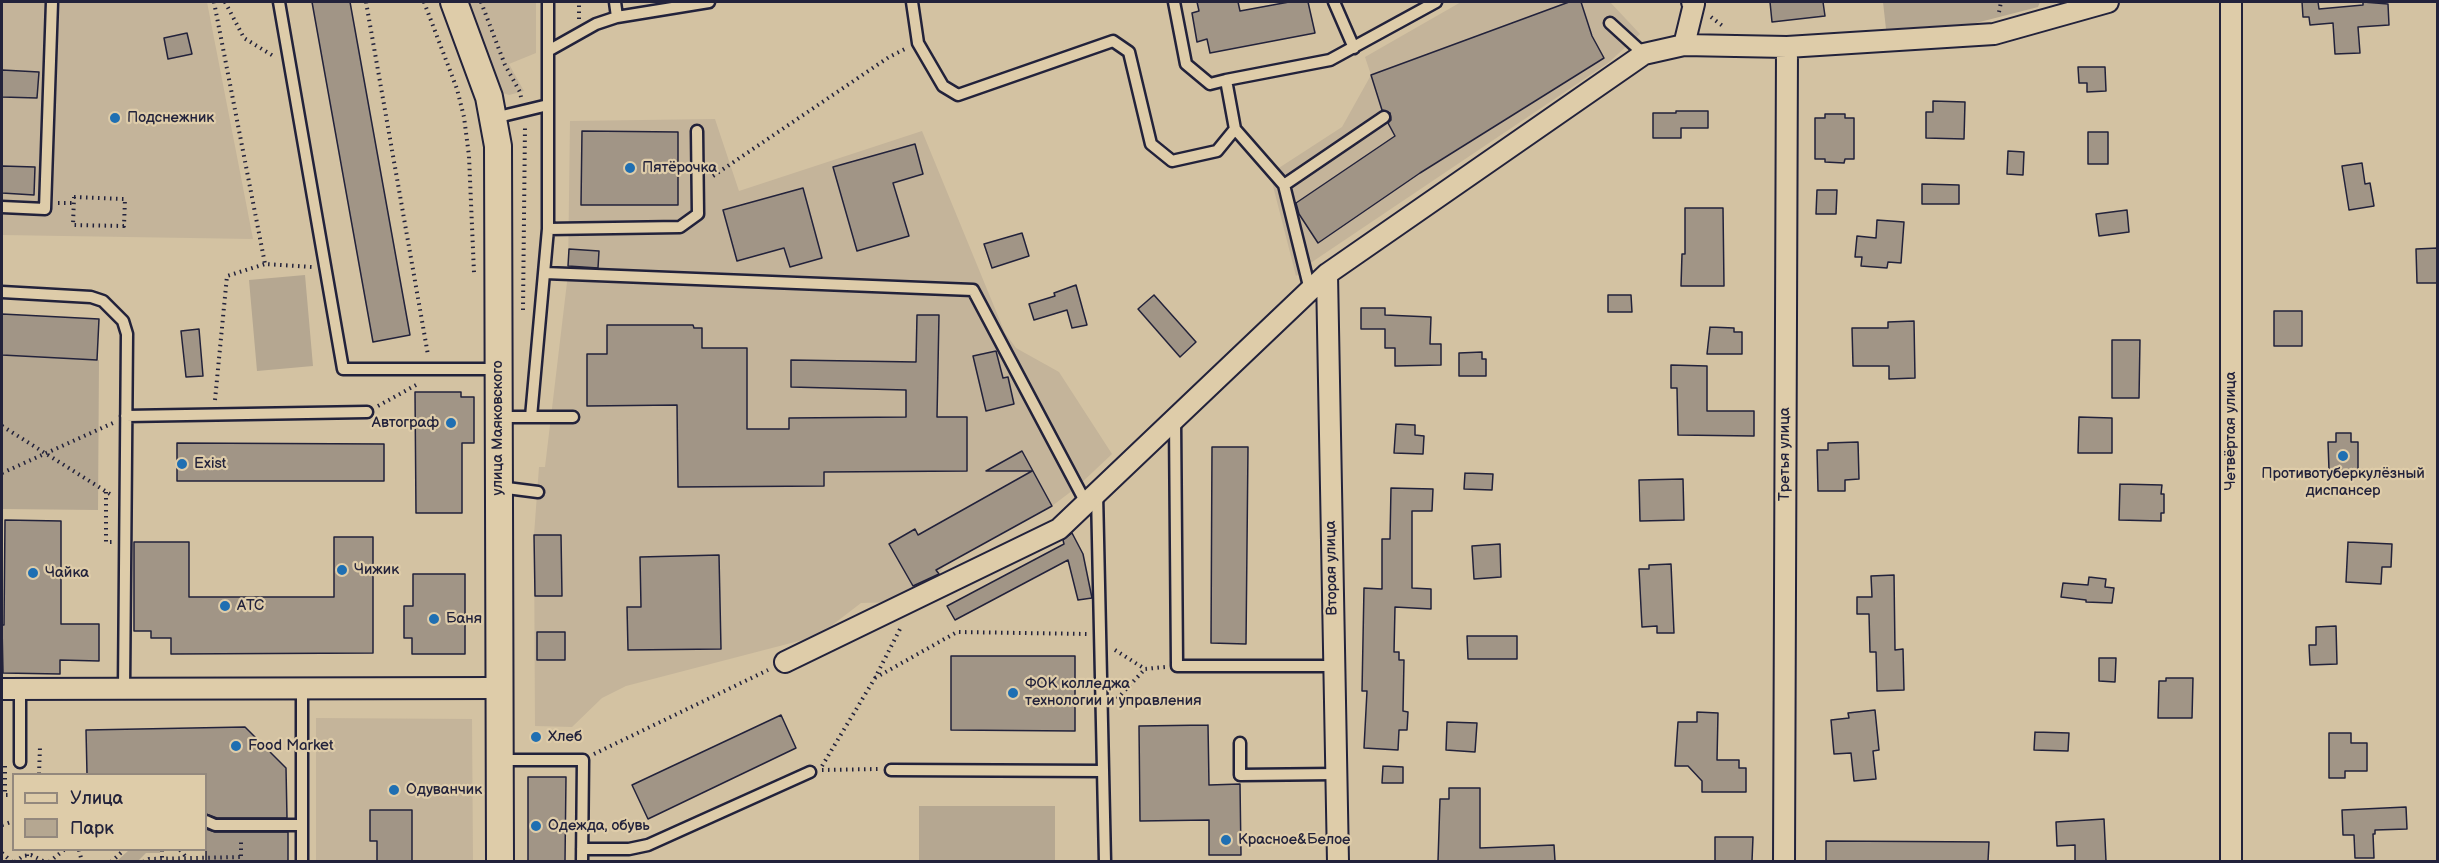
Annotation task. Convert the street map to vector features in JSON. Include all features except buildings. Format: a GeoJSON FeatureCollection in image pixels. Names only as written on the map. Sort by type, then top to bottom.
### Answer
{"type":"FeatureCollection","features":[{"type":"Feature","properties":{"kind":"street","name":"улица Маяковского"},"geometry":{"type":"LineString","coordinates":[[454,2],[479,66],[494,118],[500,177],[498,369],[500,861]]}},
{"type":"Feature","properties":{"kind":"street"},"geometry":{"type":"LineString","coordinates":[[1684,45],[1694,2]]}},
{"type":"Feature","properties":{"kind":"street"},"geometry":{"type":"LineString","coordinates":[[785,662],[1059,529],[1327,274],[1644,54],[1684,45],[1787,47],[1994,34],[2108,2]]}},
{"type":"Feature","properties":{"kind":"street","name":"Четвёртая улица"},"geometry":{"type":"LineString","coordinates":[[2230,861],[2231,2]]}},
{"type":"Feature","properties":{"kind":"street","name":"Третья улица"},"geometry":{"type":"LineString","coordinates":[[1784,861],[1787,47]]}},
{"type":"Feature","properties":{"kind":"street","name":"Вторая улица"},"geometry":{"type":"LineString","coordinates":[[1327,274],[1338,861]]}},
{"type":"Feature","properties":{"kind":"street"},"geometry":{"type":"LineString","coordinates":[[11,688],[499,688]]}},
{"type":"Feature","properties":{"kind":"lane"},"geometry":{"type":"LineString","coordinates":[[2,207],[45,209],[52,2]]}},
{"type":"Feature","properties":{"kind":"lane"},"geometry":{"type":"LineString","coordinates":[[279,2],[343,369],[498,369]]}},
{"type":"Feature","properties":{"kind":"lane"},"geometry":{"type":"LineString","coordinates":[[531,417],[548,229],[548,2]]}},
{"type":"Feature","properties":{"kind":"lane"},"geometry":{"type":"LineString","coordinates":[[615,2],[617,17]]}},
{"type":"Feature","properties":{"kind":"lane"},"geometry":{"type":"LineString","coordinates":[[548,51],[596,24],[617,17],[709,2]]}},
{"type":"Feature","properties":{"kind":"lane"},"geometry":{"type":"LineString","coordinates":[[912,2],[918,43],[943,86],[958,95],[1113,41],[1129,52],[1151,144],[1172,161],[1217,151],[1235,129]]}},
{"type":"Feature","properties":{"kind":"lane"},"geometry":{"type":"LineString","coordinates":[[1174,2],[1186,64],[1210,84],[1330,60],[1436,2]]}},
{"type":"Feature","properties":{"kind":"lane"},"geometry":{"type":"LineString","coordinates":[[1334,2],[1354,48]]}},
{"type":"Feature","properties":{"kind":"lane"},"geometry":{"type":"LineString","coordinates":[[1610,23],[1644,54]]}},
{"type":"Feature","properties":{"kind":"lane"},"geometry":{"type":"LineString","coordinates":[[1226,80],[1235,129],[1284,185],[1310,290]]}},
{"type":"Feature","properties":{"kind":"lane"},"geometry":{"type":"LineString","coordinates":[[494,118],[548,105]]}},
{"type":"Feature","properties":{"kind":"lane"},"geometry":{"type":"LineString","coordinates":[[1284,185],[1384,117]]}},
{"type":"Feature","properties":{"kind":"lane"},"geometry":{"type":"LineString","coordinates":[[548,229],[680,227],[698,214],[697,131]]}},
{"type":"Feature","properties":{"kind":"lane"},"geometry":{"type":"LineString","coordinates":[[545,273],[972,290],[1092,498],[1101,642],[1105,861]]}},
{"type":"Feature","properties":{"kind":"lane"},"geometry":{"type":"LineString","coordinates":[[2,292],[91,297],[104,301],[123,321],[127,334],[124,688]]}},
{"type":"Feature","properties":{"kind":"lane"},"geometry":{"type":"LineString","coordinates":[[126,416],[367,412]]}},
{"type":"Feature","properties":{"kind":"lane"},"geometry":{"type":"LineString","coordinates":[[498,417],[573,417]]}},
{"type":"Feature","properties":{"kind":"lane"},"geometry":{"type":"LineString","coordinates":[[1175,419],[1177,666],[1335,666]]}},
{"type":"Feature","properties":{"kind":"lane"},"geometry":{"type":"LineString","coordinates":[[498,487],[538,492]]}},
{"type":"Feature","properties":{"kind":"lane"},"geometry":{"type":"LineString","coordinates":[[11,688],[20,762]]}},
{"type":"Feature","properties":{"kind":"lane"},"geometry":{"type":"LineString","coordinates":[[302,688],[302,861]]}},
{"type":"Feature","properties":{"kind":"lane"},"geometry":{"type":"LineString","coordinates":[[1240,743],[1240,775],[1336,774]]}},
{"type":"Feature","properties":{"kind":"lane"},"geometry":{"type":"LineString","coordinates":[[500,760],[583,760],[582,861]]}},
{"type":"Feature","properties":{"kind":"lane"},"geometry":{"type":"LineString","coordinates":[[891,770],[1103,771]]}},
{"type":"Feature","properties":{"kind":"lane"},"geometry":{"type":"LineString","coordinates":[[582,849],[628,849],[648,845],[810,772]]}},
{"type":"Feature","properties":{"kind":"lane"},"geometry":{"type":"LineString","coordinates":[[207,821],[215,825],[302,825]]}},
{"type":"Feature","properties":{"kind":"path"},"geometry":{"type":"LineString","coordinates":[[214,2],[265,264]]}},
{"type":"Feature","properties":{"kind":"path"},"geometry":{"type":"LineString","coordinates":[[225,2],[244,38],[290,67]]}},
{"type":"Feature","properties":{"kind":"path"},"geometry":{"type":"LineString","coordinates":[[366,2],[431,369]]}},
{"type":"Feature","properties":{"kind":"path"},"geometry":{"type":"LineString","coordinates":[[424,2],[457,89],[464,117],[474,274]]}},
{"type":"Feature","properties":{"kind":"path"},"geometry":{"type":"LineString","coordinates":[[698,186],[889,57],[918,43]]}},
{"type":"Feature","properties":{"kind":"path"},"geometry":{"type":"LineString","coordinates":[[74,197],[125,199],[124,226],[73,225],[74,197]]}},
{"type":"Feature","properties":{"kind":"path"},"geometry":{"type":"LineString","coordinates":[[214,415],[227,276],[265,264],[326,268]]}},
{"type":"Feature","properties":{"kind":"path"},"geometry":{"type":"LineString","coordinates":[[367,412],[420,382]]}},
{"type":"Feature","properties":{"kind":"path"},"geometry":{"type":"LineString","coordinates":[[2,473],[126,416]]}},
{"type":"Feature","properties":{"kind":"path"},"geometry":{"type":"LineString","coordinates":[[2,426],[125,503]]}},
{"type":"Feature","properties":{"kind":"path"},"geometry":{"type":"LineString","coordinates":[[891,770],[820,770],[875,678],[915,599]]}},
{"type":"Feature","properties":{"kind":"path"},"geometry":{"type":"LineString","coordinates":[[875,678],[957,632],[1088,634],[1145,669],[1177,666]]}},
{"type":"Feature","properties":{"kind":"path"},"geometry":{"type":"LineString","coordinates":[[583,760],[785,662]]}},
{"type":"Feature","properties":{"kind":"path"},"geometry":{"type":"LineString","coordinates":[[1102,714],[1145,669]]}},
{"type":"Feature","properties":{"kind":"path"},"geometry":{"type":"LineString","coordinates":[[39,773],[40,747]]}},
{"type":"Feature","properties":{"kind":"path"},"geometry":{"type":"LineString","coordinates":[[5,763],[5,795],[12,795]]}},
{"type":"Feature","properties":{"kind":"path"},"geometry":{"type":"LineString","coordinates":[[143,861],[186,858],[240,859],[241,825]]}},
{"type":"Feature","properties":{"kind":"path"},"geometry":{"type":"LineString","coordinates":[[27,851],[27,856]]}},
{"type":"Feature","properties":{"kind":"path"},"geometry":{"type":"LineString","coordinates":[[2,853],[14,861],[27,856],[47,861],[61,851]]}},
{"type":"Feature","properties":{"kind":"path"},"geometry":{"type":"LineString","coordinates":[[162,851],[162,859]]}},
{"type":"Feature","properties":{"kind":"path"},"geometry":{"type":"LineString","coordinates":[[181,851],[186,858]]}},
{"type":"Feature","properties":{"kind":"shaded area","name":"Подснежник"},"geometry":{"type":"Polygon","coordinates":[[[2,2],[207,2],[253,239],[2,235],[2,2]]]}},
{"type":"Feature","properties":{"kind":"shaded area"},"geometry":{"type":"Polygon","coordinates":[[[465,2],[536,2],[536,53],[509,64],[524,91],[509,95],[503,93],[499,88],[465,2]]]}},
{"type":"Feature","properties":{"kind":"shaded area"},"geometry":{"type":"Polygon","coordinates":[[[1461,2],[1610,2],[1640,34],[1608,63],[1312,262],[1296,276],[1272,182],[1268,175],[1342,127],[1371,75],[1365,57],[1461,2]]]}},
{"type":"Feature","properties":{"kind":"shaded area"},"geometry":{"type":"Polygon","coordinates":[[[715,119],[739,191],[922,131],[1005,333],[1016,348],[1059,372],[1112,454],[1077,487],[1052,506],[944,566],[939,574],[914,588],[898,602],[861,603],[818,636],[626,686],[602,698],[572,727],[535,726],[534,535],[539,467],[545,467],[568,274],[570,121],[715,119]]]}},
{"type":"Feature","properties":{"kind":"shaded area","name":"Одуванчик"},"geometry":{"type":"Polygon","coordinates":[[[316,718],[472,719],[473,861],[316,861],[316,718]]]}},
{"type":"Feature","properties":{"kind":"green space"},"geometry":{"type":"Polygon","coordinates":[[[1883,2],[2040,2],[2038,7],[1972,24],[1886,29],[1883,2]]]}},
{"type":"Feature","properties":{"kind":"green space"},"geometry":{"type":"Polygon","coordinates":[[[305,275],[313,366],[257,371],[249,280],[305,275]]]}},
{"type":"Feature","properties":{"kind":"green space"},"geometry":{"type":"Polygon","coordinates":[[[2,355],[99,360],[98,510],[2,509],[2,355]]]}},
{"type":"Feature","properties":{"kind":"green space"},"geometry":{"type":"Polygon","coordinates":[[[919,806],[1055,806],[1055,861],[919,861],[919,806]]]}},
{"type":"Feature","properties":{"kind":"green space"},"geometry":{"type":"Polygon","coordinates":[[[128,851],[160,851],[160,853],[146,853],[138,861],[117,861],[128,851]]]}},
{"type":"Feature","properties":{"kind":"place","name":"Подснежник"},"geometry":{"type":"Point","coordinates":[115,118]}},
{"type":"Feature","properties":{"kind":"place","name":"Пятёрочка"},"geometry":{"type":"Point","coordinates":[630,168]}},
{"type":"Feature","properties":{"kind":"place","name":"Автограф"},"geometry":{"type":"Point","coordinates":[451,423]}},
{"type":"Feature","properties":{"kind":"place","name":"Противотуберкулёзный диспансер"},"geometry":{"type":"Point","coordinates":[2343,456]}},
{"type":"Feature","properties":{"kind":"place","name":"Exist"},"geometry":{"type":"Point","coordinates":[182,464]}},
{"type":"Feature","properties":{"kind":"place","name":"Чижик"},"geometry":{"type":"Point","coordinates":[342,570]}},
{"type":"Feature","properties":{"kind":"place","name":"Чайка"},"geometry":{"type":"Point","coordinates":[33,573]}},
{"type":"Feature","properties":{"kind":"place","name":"АТС"},"geometry":{"type":"Point","coordinates":[225,606]}},
{"type":"Feature","properties":{"kind":"place","name":"Баня"},"geometry":{"type":"Point","coordinates":[434,619]}},
{"type":"Feature","properties":{"kind":"place","name":"ФОК колледжа технологии и управления"},"geometry":{"type":"Point","coordinates":[1013,693]}},
{"type":"Feature","properties":{"kind":"place","name":"Хлеб"},"geometry":{"type":"Point","coordinates":[536,737]}},
{"type":"Feature","properties":{"kind":"place","name":"Food Market"},"geometry":{"type":"Point","coordinates":[236,746]}},
{"type":"Feature","properties":{"kind":"place","name":"Одуванчик"},"geometry":{"type":"Point","coordinates":[394,790]}},
{"type":"Feature","properties":{"kind":"place","name":"Одежда, обувь"},"geometry":{"type":"Point","coordinates":[536,826]}},
{"type":"Feature","properties":{"kind":"place","name":"Красное&Белое"},"geometry":{"type":"Point","coordinates":[1226,840]}}]}
